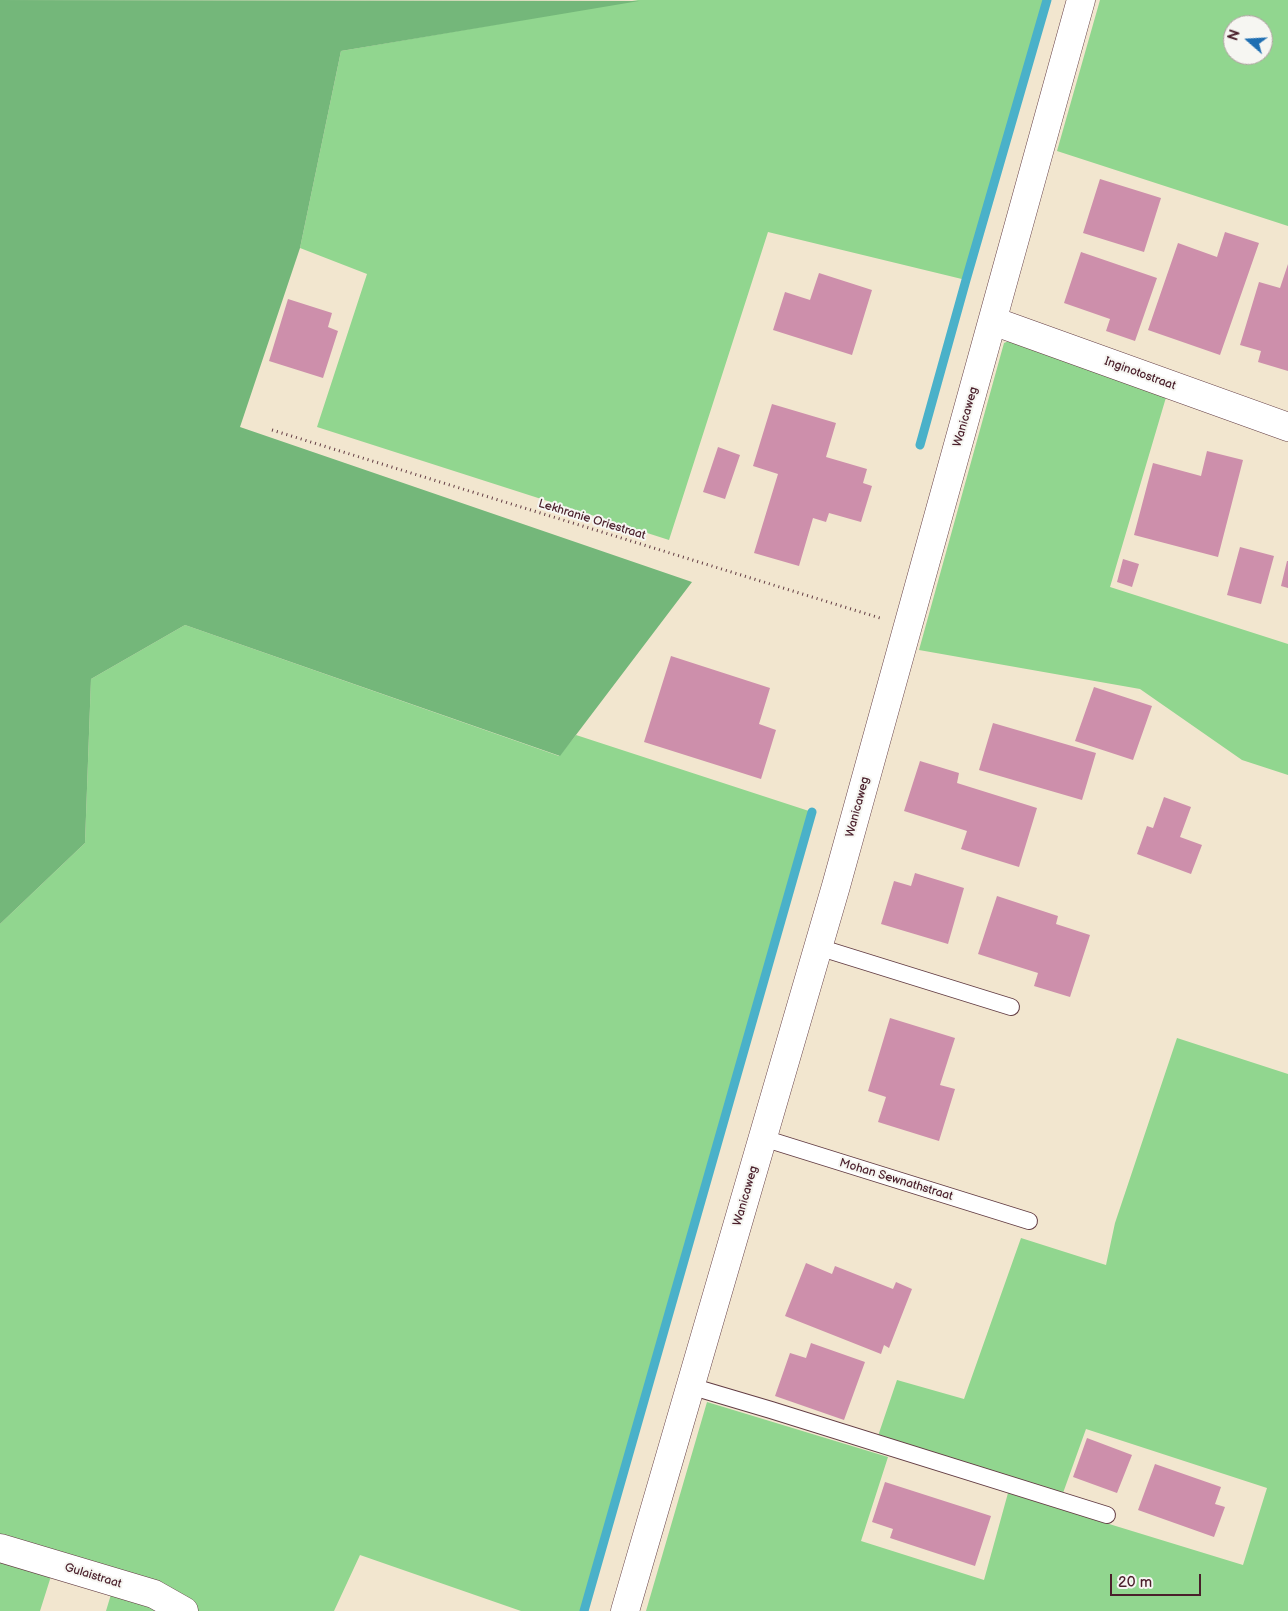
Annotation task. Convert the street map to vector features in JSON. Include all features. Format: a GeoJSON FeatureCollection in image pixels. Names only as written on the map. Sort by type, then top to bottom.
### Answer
{"type":"FeatureCollection","features":[{"type":"Feature","properties":{"kind":"street","name":"Wanicaweg"},"geometry":{"type":"LineString","coordinates":[[625,1611],[818,947],[1081,0]]}},
{"type":"Feature","properties":{"kind":"street","name":"Inginotostraat"},"geometry":{"type":"LineString","coordinates":[[992,321],[1288,427]]}},
{"type":"Feature","properties":{"kind":"street","name":"Gulaistraat"},"geometry":{"type":"LineString","coordinates":[[0,1548],[154,1594],[184,1611]]}},
{"type":"Feature","properties":{"kind":"lane"},"geometry":{"type":"LineString","coordinates":[[818,947],[1011,1007]]}},
{"type":"Feature","properties":{"kind":"lane","name":"Mohan Sewnathstraat"},"geometry":{"type":"LineString","coordinates":[[763,1138],[1029,1222]]}},
{"type":"Feature","properties":{"kind":"lane"},"geometry":{"type":"LineString","coordinates":[[690,1386],[1107,1515]]}},
{"type":"Feature","properties":{"kind":"path","name":"Lekhranie Oriestraat"},"geometry":{"type":"LineString","coordinates":[[272,430],[907,626]]}},
{"type":"Feature","properties":{"kind":"green space"},"geometry":{"type":"Polygon","coordinates":[[[0,0],[639,1],[341,51],[300,248],[240,427],[692,582],[560,756],[185,625],[91,679],[85,843],[0,924],[0,0]]]}},
{"type":"Feature","properties":{"kind":"green space"},"geometry":{"type":"Polygon","coordinates":[[[638,0],[1047,0],[966,280],[768,232],[669,540],[317,427],[367,274],[300,248],[341,51],[638,0]]]}},
{"type":"Feature","properties":{"kind":"green space"},"geometry":{"type":"Polygon","coordinates":[[[1100,0],[1288,0],[1288,226],[1057,151],[1100,0]]]}},
{"type":"Feature","properties":{"kind":"green space"},"geometry":{"type":"Polygon","coordinates":[[[1016,338],[1167,394],[1110,587],[1288,644],[1288,775],[1242,760],[1140,689],[919,650],[1004,343],[1016,338]]]}},
{"type":"Feature","properties":{"kind":"green space"},"geometry":{"type":"Polygon","coordinates":[[[185,625],[559,756],[576,735],[812,812],[584,1611],[521,1611],[360,1555],[334,1611],[198,1611],[191,1605],[0,1538],[0,924],[85,843],[91,679],[185,625]]]}},
{"type":"Feature","properties":{"kind":"green space"},"geometry":{"type":"Polygon","coordinates":[[[1177,1038],[1288,1074],[1288,1611],[646,1611],[707,1402],[888,1457],[861,1541],[984,1580],[1008,1493],[1243,1565],[1267,1488],[1086,1429],[1063,1493],[878,1436],[897,1380],[964,1399],[1021,1238],[1106,1265],[1115,1223],[1177,1038]]]}},
{"type":"Feature","properties":{"kind":"green space"},"geometry":{"type":"Polygon","coordinates":[[[0,1556],[52,1573],[40,1611],[0,1611],[0,1556]]]}},
{"type":"Feature","properties":{"kind":"green space"},"geometry":{"type":"Polygon","coordinates":[[[112,1591],[170,1611],[106,1611],[112,1591]]]}},
{"type":"Feature","properties":{"kind":"building"},"geometry":{"type":"Polygon","coordinates":[[[1100,179],[1161,198],[1144,252],[1083,233],[1100,179]]]}},
{"type":"Feature","properties":{"kind":"building"},"geometry":{"type":"Polygon","coordinates":[[[1225,232],[1259,243],[1220,355],[1148,330],[1178,243],[1217,257],[1225,232]]]}},
{"type":"Feature","properties":{"kind":"building"},"geometry":{"type":"Polygon","coordinates":[[[1081,252],[1157,278],[1135,341],[1106,331],[1110,319],[1064,303],[1081,252]]]}},
{"type":"Feature","properties":{"kind":"building"},"geometry":{"type":"Polygon","coordinates":[[[1288,264],[1288,371],[1258,362],[1261,351],[1240,345],[1259,282],[1280,288],[1288,264]]]}},
{"type":"Feature","properties":{"kind":"building"},"geometry":{"type":"Polygon","coordinates":[[[819,273],[872,290],[852,355],[773,330],[785,292],[810,300],[819,273]]]}},
{"type":"Feature","properties":{"kind":"building"},"geometry":{"type":"Polygon","coordinates":[[[288,299],[332,313],[328,327],[338,331],[323,378],[269,361],[288,299]]]}},
{"type":"Feature","properties":{"kind":"building"},"geometry":{"type":"Polygon","coordinates":[[[772,404],[836,423],[826,457],[867,469],[863,483],[872,486],[861,522],[829,513],[826,522],[813,518],[799,566],[754,553],[778,474],[753,466],[772,404]]]}},
{"type":"Feature","properties":{"kind":"building"},"geometry":{"type":"Polygon","coordinates":[[[718,447],[740,455],[725,499],[703,492],[718,447]]]}},
{"type":"Feature","properties":{"kind":"building"},"geometry":{"type":"Polygon","coordinates":[[[1207,451],[1243,460],[1218,557],[1134,535],[1153,463],[1201,476],[1207,451]]]}},
{"type":"Feature","properties":{"kind":"building"},"geometry":{"type":"Polygon","coordinates":[[[1240,547],[1274,556],[1261,604],[1227,595],[1240,547]]]}},
{"type":"Feature","properties":{"kind":"building"},"geometry":{"type":"Polygon","coordinates":[[[1123,559],[1139,564],[1132,587],[1117,582],[1123,559]]]}},
{"type":"Feature","properties":{"kind":"building"},"geometry":{"type":"Polygon","coordinates":[[[1288,561],[1288,588],[1281,586],[1288,561]]]}},
{"type":"Feature","properties":{"kind":"building"},"geometry":{"type":"Polygon","coordinates":[[[671,656],[770,688],[759,724],[776,730],[761,779],[644,742],[671,656]]]}},
{"type":"Feature","properties":{"kind":"building"},"geometry":{"type":"Polygon","coordinates":[[[1094,687],[1152,706],[1133,760],[1075,741],[1094,687]]]}},
{"type":"Feature","properties":{"kind":"building"},"geometry":{"type":"Polygon","coordinates":[[[993,723],[1096,753],[1082,800],[979,770],[993,723]]]}},
{"type":"Feature","properties":{"kind":"building"},"geometry":{"type":"Polygon","coordinates":[[[920,761],[959,773],[957,783],[1037,808],[1019,867],[961,849],[967,831],[904,811],[920,761]]]}},
{"type":"Feature","properties":{"kind":"building"},"geometry":{"type":"Polygon","coordinates":[[[1164,797],[1191,807],[1180,837],[1202,845],[1191,874],[1137,854],[1147,826],[1153,828],[1164,797]]]}},
{"type":"Feature","properties":{"kind":"building"},"geometry":{"type":"Polygon","coordinates":[[[915,873],[964,888],[948,944],[881,924],[894,881],[911,886],[915,873]]]}},
{"type":"Feature","properties":{"kind":"building"},"geometry":{"type":"Polygon","coordinates":[[[997,896],[1058,916],[1056,924],[1090,935],[1070,997],[1034,986],[1038,973],[978,954],[997,896]]]}},
{"type":"Feature","properties":{"kind":"building"},"geometry":{"type":"Polygon","coordinates":[[[890,1018],[955,1038],[940,1085],[955,1089],[939,1141],[878,1122],[886,1097],[868,1091],[890,1018]]]}},
{"type":"Feature","properties":{"kind":"building"},"geometry":{"type":"Polygon","coordinates":[[[806,1263],[832,1274],[835,1266],[893,1289],[896,1282],[912,1289],[889,1348],[884,1345],[881,1354],[785,1316],[806,1263]]]}},
{"type":"Feature","properties":{"kind":"building"},"geometry":{"type":"Polygon","coordinates":[[[811,1343],[865,1362],[844,1420],[775,1396],[790,1353],[806,1358],[811,1343]]]}},
{"type":"Feature","properties":{"kind":"building"},"geometry":{"type":"Polygon","coordinates":[[[1087,1438],[1132,1455],[1117,1493],[1073,1477],[1087,1438]]]}},
{"type":"Feature","properties":{"kind":"building"},"geometry":{"type":"Polygon","coordinates":[[[1155,1464],[1221,1487],[1215,1504],[1225,1507],[1214,1537],[1138,1510],[1155,1464]]]}},
{"type":"Feature","properties":{"kind":"building"},"geometry":{"type":"Polygon","coordinates":[[[885,1482],[991,1516],[975,1566],[890,1538],[893,1529],[872,1522],[885,1482]]]}},
{"type":"Feature","properties":{"kind":"waterway"},"geometry":{"type":"LineString","coordinates":[[920,445],[1047,0]]}},
{"type":"Feature","properties":{"kind":"waterway"},"geometry":{"type":"LineString","coordinates":[[584,1611],[812,812]]}}]}
